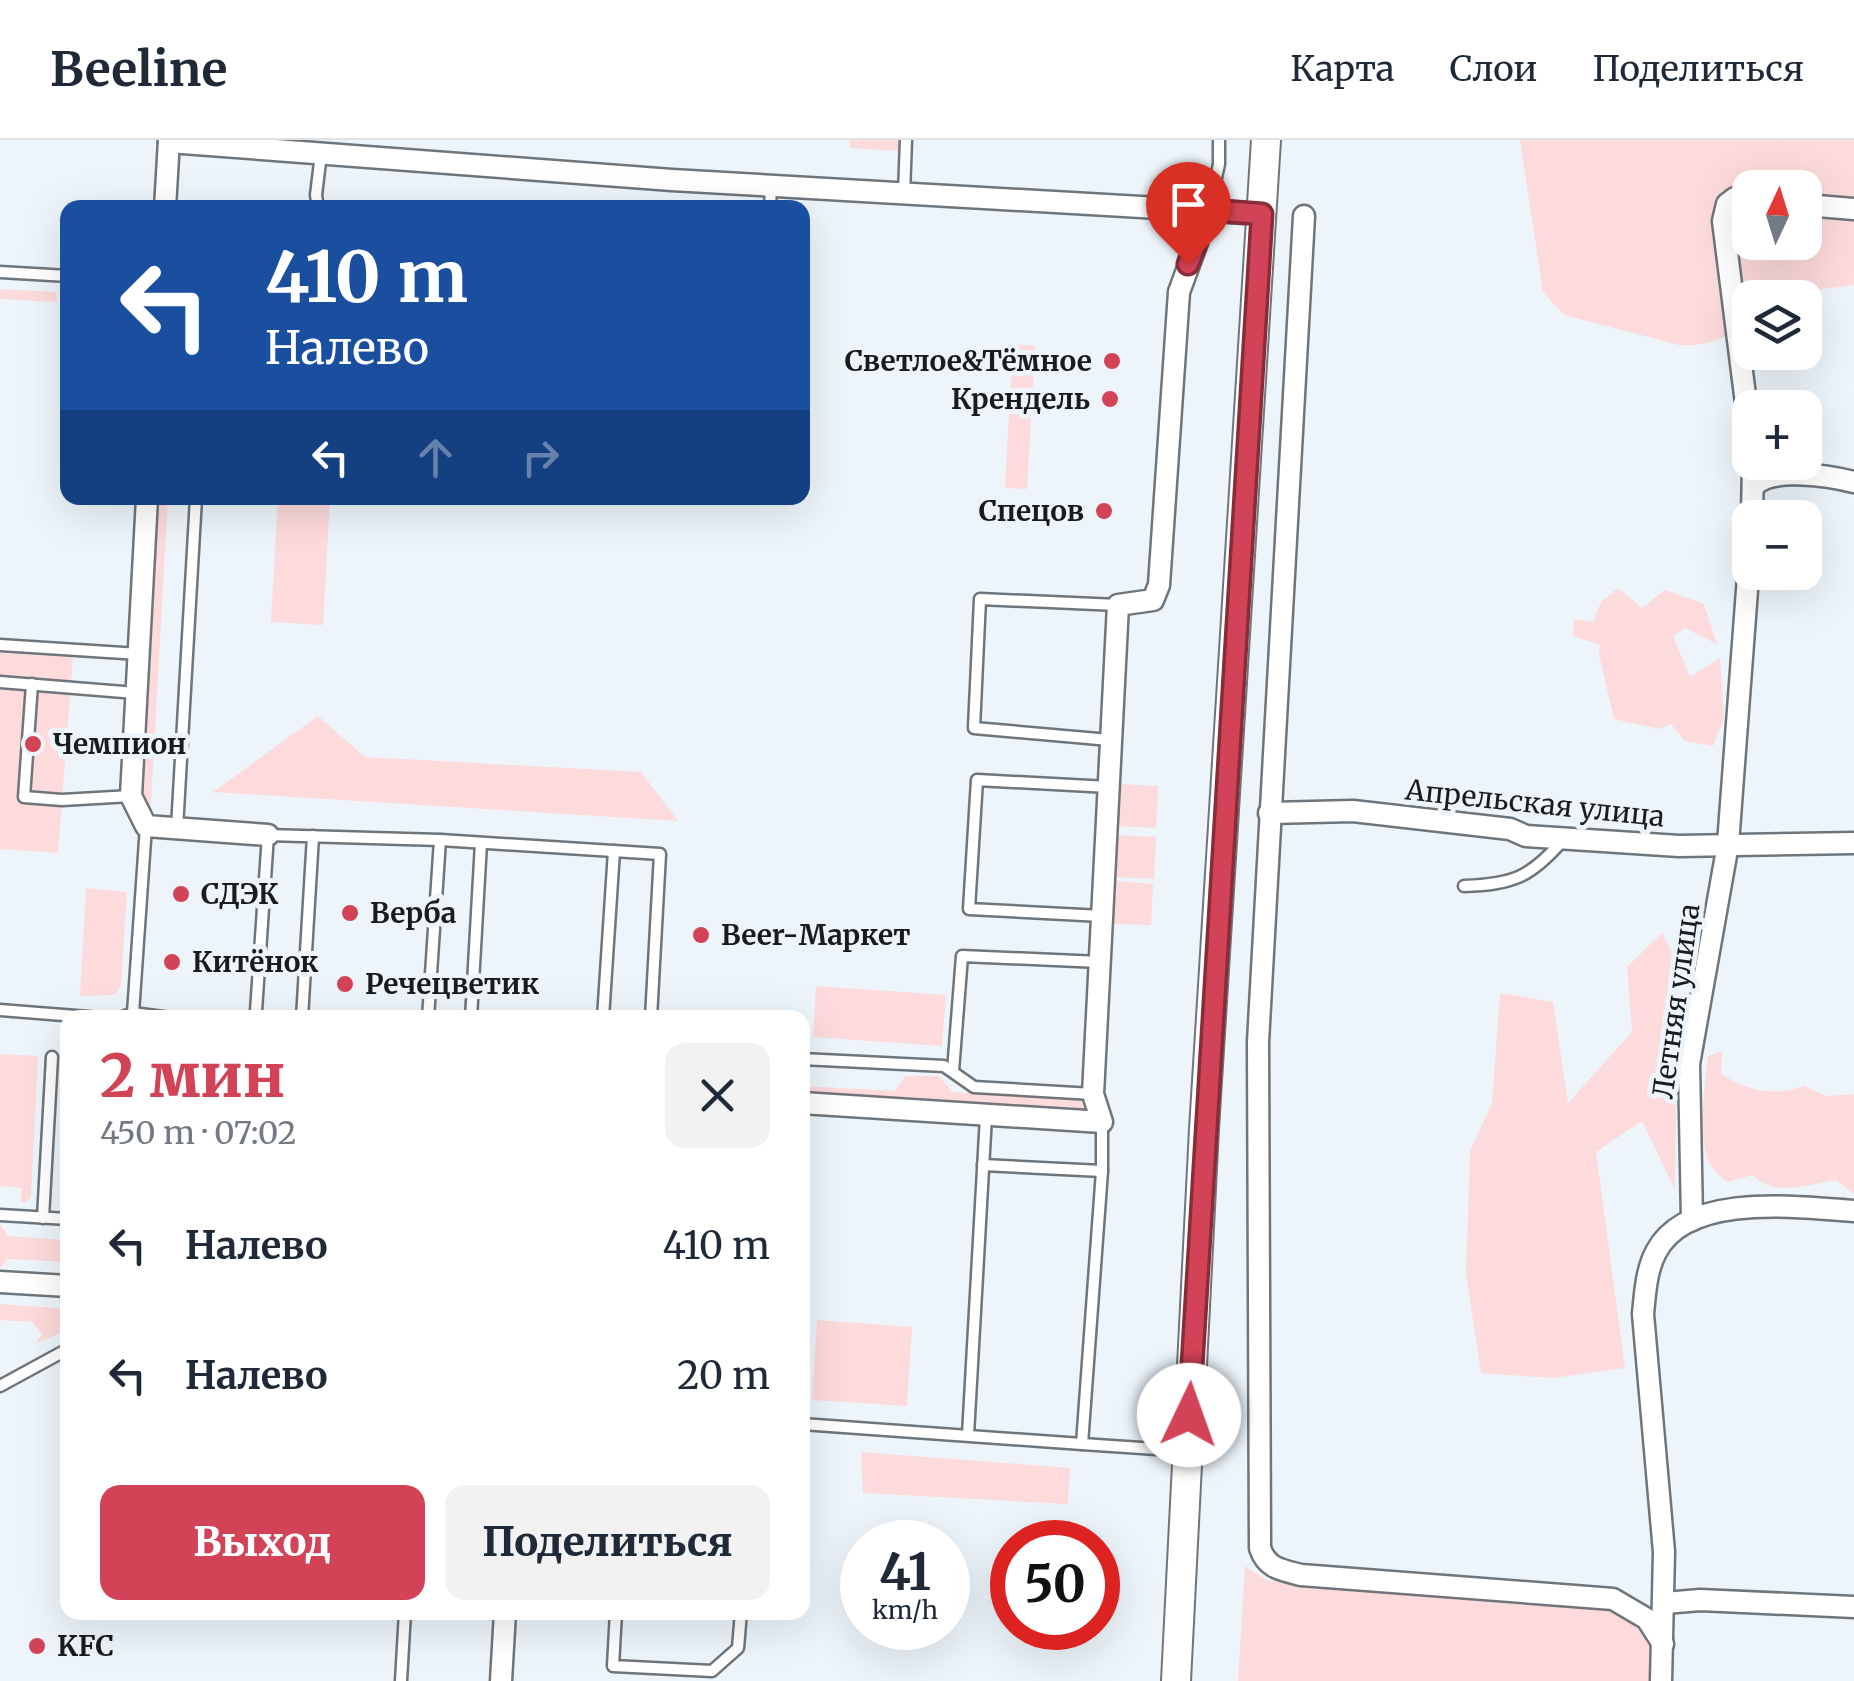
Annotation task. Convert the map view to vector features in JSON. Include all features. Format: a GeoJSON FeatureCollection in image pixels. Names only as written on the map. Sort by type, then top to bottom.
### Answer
{"type":"FeatureCollection","features":[{"type":"Feature","properties":{"kind":"main road"},"geometry":{"type":"LineString","coordinates":[[1176,1681],[1204,1129],[1266,140]]}},
{"type":"Feature","properties":{"kind":"street"},"geometry":{"type":"LineString","coordinates":[[165,200],[169,141],[772,186],[1262,214]]}},
{"type":"Feature","properties":{"kind":"street"},"geometry":{"type":"LineString","coordinates":[[1732,202],[1727,204],[1723,221],[1744,390]]}},
{"type":"Feature","properties":{"kind":"street"},"geometry":{"type":"LineString","coordinates":[[1822,206],[1854,209]]}},
{"type":"Feature","properties":{"kind":"street"},"geometry":{"type":"LineString","coordinates":[[810,1104],[1102,1122],[1093,1094],[1118,605],[1152,600],[1159,585],[1179,292],[1209,210]]}},
{"type":"Feature","properties":{"kind":"street"},"geometry":{"type":"LineString","coordinates":[[1304,216],[1258,1042],[1259,1524],[1264,1561],[1276,1569],[1302,1575],[1613,1598],[1647,1619],[1663,1644]]}},
{"type":"Feature","properties":{"kind":"street"},"geometry":{"type":"LineString","coordinates":[[1754,485],[1763,477],[1780,474],[1854,482]]}},
{"type":"Feature","properties":{"kind":"street"},"geometry":{"type":"LineString","coordinates":[[1753,500],[1754,480]]}},
{"type":"Feature","properties":{"kind":"street"},"geometry":{"type":"LineString","coordinates":[[147,505],[131,796],[146,826],[268,835]]}},
{"type":"Feature","properties":{"kind":"street","name":"Летняя улица"},"geometry":{"type":"LineString","coordinates":[[1692,1220],[1689,1064],[1728,844],[1747,590]]}},
{"type":"Feature","properties":{"kind":"street","name":"Апрельская улица"},"geometry":{"type":"LineString","coordinates":[[1270,813],[1352,811],[1510,829],[1526,836],[1679,846],[1854,843]]}},
{"type":"Feature","properties":{"kind":"street"},"geometry":{"type":"LineString","coordinates":[[1662,1681],[1664,1552],[1644,1314],[1646,1283],[1654,1254],[1668,1234],[1692,1220],[1719,1212],[1754,1206],[1854,1212]]}},
{"type":"Feature","properties":{"kind":"street"},"geometry":{"type":"LineString","coordinates":[[0,1282],[60,1286]]}},
{"type":"Feature","properties":{"kind":"street"},"geometry":{"type":"LineString","coordinates":[[1665,1603],[1714,1600],[1854,1608]]}},
{"type":"Feature","properties":{"kind":"street"},"geometry":{"type":"LineString","coordinates":[[501,1681],[505,1620]]}},
{"type":"Feature","properties":{"kind":"lane"},"geometry":{"type":"LineString","coordinates":[[904,194],[906,140]]}},
{"type":"Feature","properties":{"kind":"lane"},"geometry":{"type":"LineString","coordinates":[[1209,210],[1219,140]]}},
{"type":"Feature","properties":{"kind":"lane"},"geometry":{"type":"LineString","coordinates":[[317,200],[321,152]]}},
{"type":"Feature","properties":{"kind":"lane"},"geometry":{"type":"LineString","coordinates":[[771,200],[772,186]]}},
{"type":"Feature","properties":{"kind":"lane"},"geometry":{"type":"LineString","coordinates":[[0,272],[60,276]]}},
{"type":"Feature","properties":{"kind":"lane"},"geometry":{"type":"LineString","coordinates":[[177,828],[196,505]]}},
{"type":"Feature","properties":{"kind":"lane"},"geometry":{"type":"LineString","coordinates":[[1112,740],[974,728],[980,600],[1118,605]]}},
{"type":"Feature","properties":{"kind":"lane"},"geometry":{"type":"LineString","coordinates":[[0,646],[139,654]]}},
{"type":"Feature","properties":{"kind":"lane"},"geometry":{"type":"LineString","coordinates":[[0,682],[137,693]]}},
{"type":"Feature","properties":{"kind":"lane"},"geometry":{"type":"LineString","coordinates":[[32,684],[24,797],[62,800],[131,796]]}},
{"type":"Feature","properties":{"kind":"lane"},"geometry":{"type":"LineString","coordinates":[[1103,916],[969,910],[977,780],[1109,787]]}},
{"type":"Feature","properties":{"kind":"lane"},"geometry":{"type":"LineString","coordinates":[[133,1010],[146,826]]}},
{"type":"Feature","properties":{"kind":"lane"},"geometry":{"type":"LineString","coordinates":[[256,1010],[268,835],[440,840],[660,854],[651,1010]]}},
{"type":"Feature","properties":{"kind":"lane"},"geometry":{"type":"LineString","coordinates":[[303,1010],[314,836]]}},
{"type":"Feature","properties":{"kind":"lane"},"geometry":{"type":"LineString","coordinates":[[1464,886],[1502,884],[1540,866],[1564,839]]}},
{"type":"Feature","properties":{"kind":"lane"},"geometry":{"type":"LineString","coordinates":[[429,1010],[440,840]]}},
{"type":"Feature","properties":{"kind":"lane"},"geometry":{"type":"LineString","coordinates":[[471,1010],[481,843]]}},
{"type":"Feature","properties":{"kind":"lane"},"geometry":{"type":"LineString","coordinates":[[604,1010],[614,851]]}},
{"type":"Feature","properties":{"kind":"lane"},"geometry":{"type":"LineString","coordinates":[[959,1074],[962,956],[1100,962]]}},
{"type":"Feature","properties":{"kind":"lane"},"geometry":{"type":"LineString","coordinates":[[0,1010],[60,1015]]}},
{"type":"Feature","properties":{"kind":"lane"},"geometry":{"type":"LineString","coordinates":[[43,1218],[52,1057]]}},
{"type":"Feature","properties":{"kind":"lane"},"geometry":{"type":"LineString","coordinates":[[810,1059],[944,1066],[974,1088],[1093,1094]]}},
{"type":"Feature","properties":{"kind":"lane"},"geometry":{"type":"LineString","coordinates":[[968,1435],[986,1116]]}},
{"type":"Feature","properties":{"kind":"lane"},"geometry":{"type":"LineString","coordinates":[[1082,1444],[1102,1171],[1102,1122]]}},
{"type":"Feature","properties":{"kind":"lane"},"geometry":{"type":"LineString","coordinates":[[984,1165],[1102,1171]]}},
{"type":"Feature","properties":{"kind":"lane"},"geometry":{"type":"LineString","coordinates":[[0,1216],[60,1219]]}},
{"type":"Feature","properties":{"kind":"lane"},"geometry":{"type":"LineString","coordinates":[[0,1386],[60,1353]]}},
{"type":"Feature","properties":{"kind":"lane"},"geometry":{"type":"LineString","coordinates":[[810,1425],[1187,1451]]}},
{"type":"Feature","properties":{"kind":"lane"},"geometry":{"type":"LineString","coordinates":[[401,1681],[405,1620]]}},
{"type":"Feature","properties":{"kind":"lane"},"geometry":{"type":"LineString","coordinates":[[616,1620],[613,1666],[712,1671],[738,1648],[740,1620]]}},
{"type":"Feature","properties":{"kind":"shaded area"},"geometry":{"type":"Polygon","coordinates":[[[850,140],[900,140],[900,151],[850,148],[850,140]]]}},
{"type":"Feature","properties":{"kind":"shaded area"},"geometry":{"type":"Polygon","coordinates":[[[1520,140],[1854,140],[1854,285],[1822,289],[1822,280],[1732,280],[1732,333],[1690,345],[1564,315],[1543,292],[1520,140]]]}},
{"type":"Feature","properties":{"kind":"shaded area"},"geometry":{"type":"Polygon","coordinates":[[[0,289],[56,292],[57,302],[0,299],[0,289]]]}},
{"type":"Feature","properties":{"kind":"shaded area"},"geometry":{"type":"Polygon","coordinates":[[[1013,344],[1035,346],[1027,489],[1005,488],[1013,344]]]}},
{"type":"Feature","properties":{"kind":"shaded area"},"geometry":{"type":"Polygon","coordinates":[[[158,505],[168,505],[150,818],[143,808],[158,505]]]}},
{"type":"Feature","properties":{"kind":"shaded area"},"geometry":{"type":"Polygon","coordinates":[[[278,505],[330,505],[323,625],[271,622],[278,505]]]}},
{"type":"Feature","properties":{"kind":"shaded area"},"geometry":{"type":"Polygon","coordinates":[[[1618,588],[1642,608],[1665,590],[1704,604],[1717,644],[1685,628],[1673,636],[1690,677],[1720,658],[1724,718],[1713,746],[1685,741],[1671,724],[1659,729],[1614,719],[1600,645],[1573,636],[1574,619],[1593,622],[1601,602],[1618,588]]]}},
{"type":"Feature","properties":{"kind":"shaded area","name":"Чемпион"},"geometry":{"type":"Polygon","coordinates":[[[0,653],[73,657],[58,853],[0,849],[0,653]]]}},
{"type":"Feature","properties":{"kind":"shaded area"},"geometry":{"type":"Polygon","coordinates":[[[318,716],[365,757],[641,772],[678,821],[213,792],[318,716]]]}},
{"type":"Feature","properties":{"kind":"shaded area"},"geometry":{"type":"Polygon","coordinates":[[[1121,784],[1158,786],[1156,828],[1118,826],[1121,784]]]}},
{"type":"Feature","properties":{"kind":"shaded area"},"geometry":{"type":"Polygon","coordinates":[[[1118,835],[1156,837],[1154,879],[1115,877],[1118,835]]]}},
{"type":"Feature","properties":{"kind":"shaded area"},"geometry":{"type":"Polygon","coordinates":[[[1116,881],[1153,884],[1151,925],[1113,924],[1116,881]]]}},
{"type":"Feature","properties":{"kind":"shaded area"},"geometry":{"type":"Polygon","coordinates":[[[86,888],[127,892],[121,985],[115,995],[80,996],[86,888]]]}},
{"type":"Feature","properties":{"kind":"shaded area"},"geometry":{"type":"Polygon","coordinates":[[[1662,933],[1678,964],[1675,1190],[1642,1121],[1596,1152],[1625,1368],[1553,1378],[1481,1373],[1466,1273],[1470,1151],[1492,1103],[1500,993],[1553,1002],[1568,1103],[1632,1032],[1627,967],[1662,933]]]}},
{"type":"Feature","properties":{"kind":"shaded area"},"geometry":{"type":"Polygon","coordinates":[[[816,986],[946,995],[942,1046],[813,1037],[816,986]]]}},
{"type":"Feature","properties":{"kind":"shaded area"},"geometry":{"type":"Polygon","coordinates":[[[1722,1051],[1721,1074],[1741,1085],[1772,1092],[1804,1086],[1827,1096],[1854,1094],[1854,1194],[1836,1180],[1781,1188],[1753,1175],[1727,1182],[1715,1171],[1706,1154],[1703,1111],[1708,1056],[1722,1051]]]}},
{"type":"Feature","properties":{"kind":"shaded area"},"geometry":{"type":"Polygon","coordinates":[[[0,1054],[38,1056],[31,1197],[25,1203],[21,1202],[21,1188],[0,1186],[0,1054]]]}},
{"type":"Feature","properties":{"kind":"shaded area"},"geometry":{"type":"Polygon","coordinates":[[[905,1076],[939,1076],[953,1092],[1081,1100],[1085,1109],[810,1093],[810,1086],[895,1091],[905,1076]]]}},
{"type":"Feature","properties":{"kind":"shaded area"},"geometry":{"type":"Polygon","coordinates":[[[0,1224],[8,1236],[60,1240],[60,1262],[8,1259],[0,1268],[0,1224]]]}},
{"type":"Feature","properties":{"kind":"shaded area"},"geometry":{"type":"Polygon","coordinates":[[[0,1304],[60,1308],[60,1333],[35,1344],[42,1334],[32,1322],[0,1320],[0,1304]]]}},
{"type":"Feature","properties":{"kind":"shaded area"},"geometry":{"type":"Polygon","coordinates":[[[817,1320],[912,1327],[907,1406],[812,1400],[817,1320]]]}},
{"type":"Feature","properties":{"kind":"shaded area"},"geometry":{"type":"Polygon","coordinates":[[[861,1452],[1070,1468],[1068,1504],[863,1493],[861,1452]]]}},
{"type":"Feature","properties":{"kind":"shaded area"},"geometry":{"type":"Polygon","coordinates":[[[1245,1566],[1266,1580],[1511,1595],[1615,1608],[1640,1622],[1654,1645],[1651,1681],[1238,1681],[1245,1566]]]}},
{"type":"Feature","properties":{"kind":"place","name":"Светлое&Тёмное"},"geometry":{"type":"Point","coordinates":[1112,361]}},
{"type":"Feature","properties":{"kind":"place","name":"Крендель"},"geometry":{"type":"Point","coordinates":[1110,399]}},
{"type":"Feature","properties":{"kind":"place","name":"Спецов"},"geometry":{"type":"Point","coordinates":[1104,511]}},
{"type":"Feature","properties":{"kind":"place","name":"Чемпион"},"geometry":{"type":"Point","coordinates":[33,744]}},
{"type":"Feature","properties":{"kind":"place","name":"СДЭК"},"geometry":{"type":"Point","coordinates":[181,894]}},
{"type":"Feature","properties":{"kind":"place","name":"Верба"},"geometry":{"type":"Point","coordinates":[350,913]}},
{"type":"Feature","properties":{"kind":"place","name":"Beer-Маркет"},"geometry":{"type":"Point","coordinates":[701,935]}},
{"type":"Feature","properties":{"kind":"place","name":"Китёнок"},"geometry":{"type":"Point","coordinates":[172,962]}},
{"type":"Feature","properties":{"kind":"place","name":"Речецветик"},"geometry":{"type":"Point","coordinates":[345,984]}},
{"type":"Feature","properties":{"kind":"place","name":"KFC"},"geometry":{"type":"Point","coordinates":[37,1646]}},
{"type":"Feature","properties":{"kind":"route"},"geometry":{"type":"LineString","coordinates":[[1188,264],[1209,210],[1262,214],[1189,1415]]}}]}
